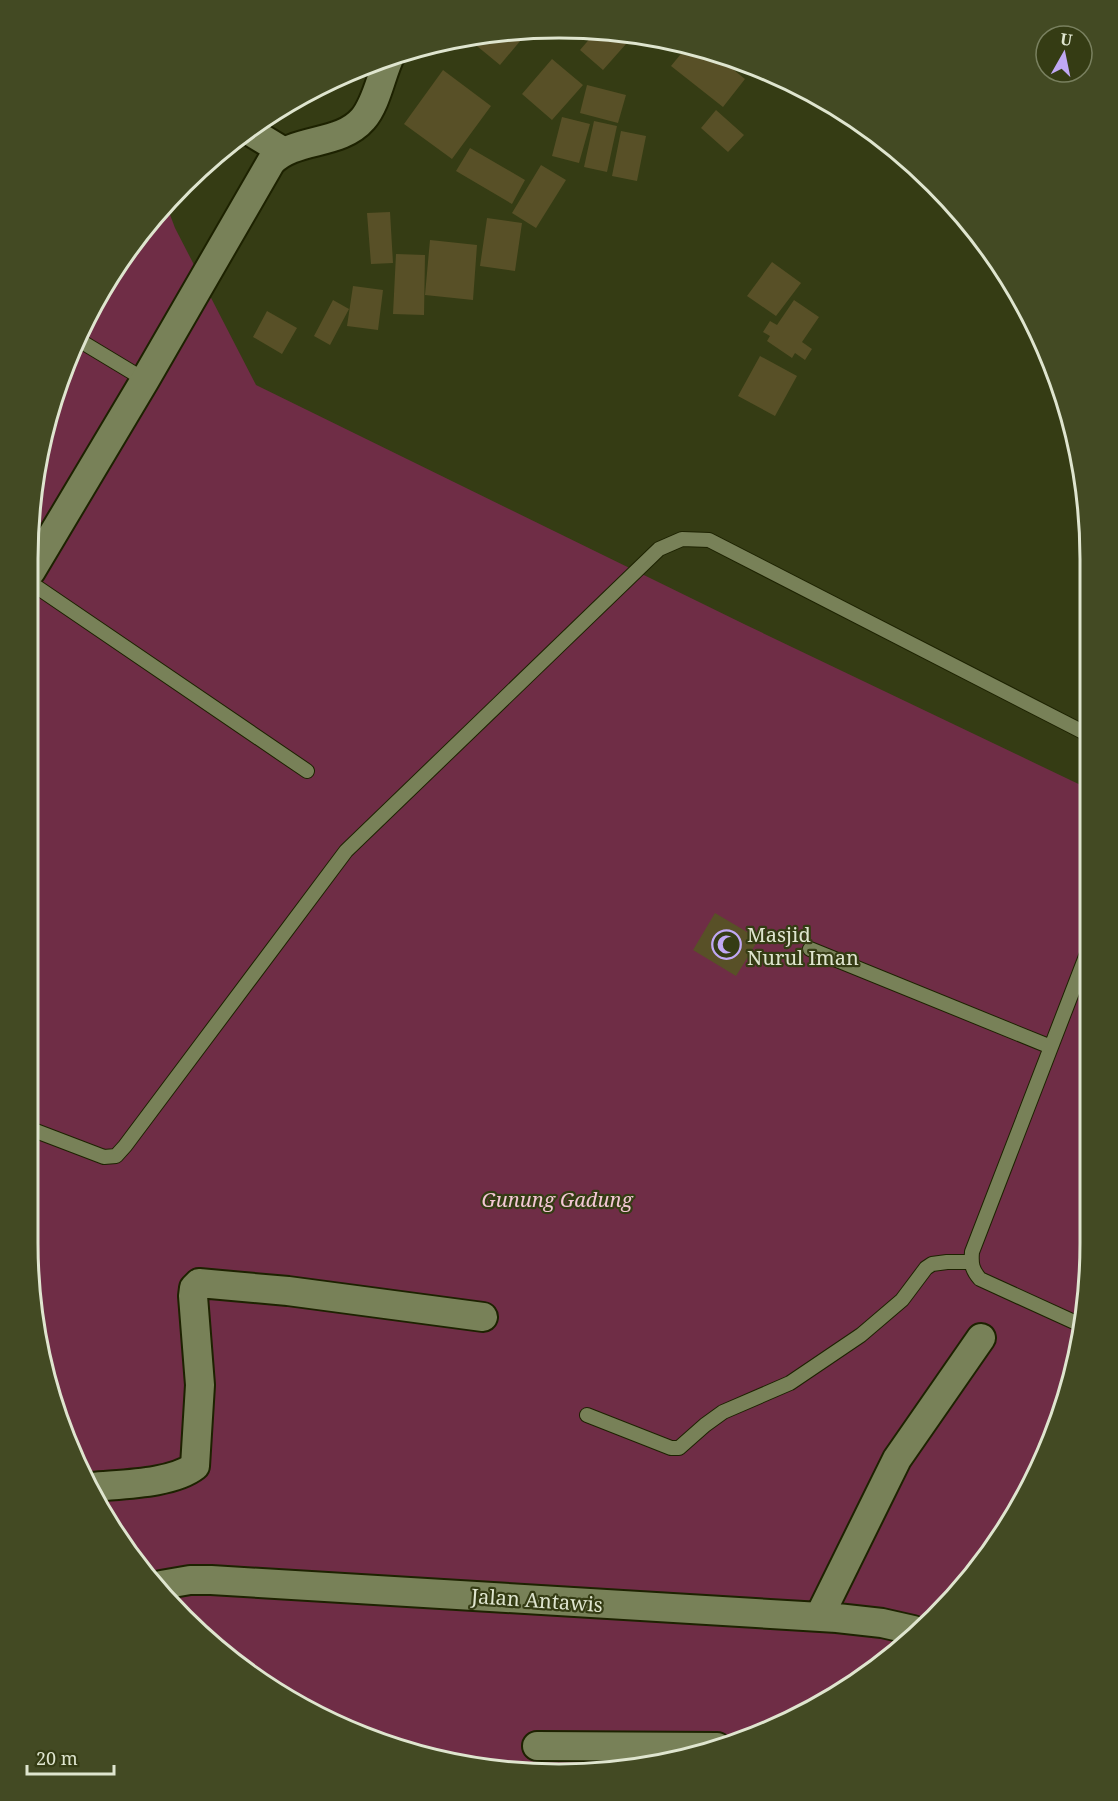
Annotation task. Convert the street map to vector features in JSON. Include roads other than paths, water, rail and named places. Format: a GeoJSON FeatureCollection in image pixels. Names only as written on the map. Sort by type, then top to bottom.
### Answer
{"type":"FeatureCollection","features":[{"type":"Feature","properties":{"kind":"street"},"geometry":{"type":"LineString","coordinates":[[38,559],[146,380],[271,162],[284,152],[343,134],[356,126],[369,110],[384,68]]}},
{"type":"Feature","properties":{"kind":"street"},"geometry":{"type":"LineString","coordinates":[[256,135],[284,152]]}},
{"type":"Feature","properties":{"kind":"street"},"geometry":{"type":"LineString","coordinates":[[98,1486],[172,1478],[195,1466],[200,1386],[193,1296],[194,1288],[199,1283],[288,1291],[483,1317]]}},
{"type":"Feature","properties":{"kind":"street"},"geometry":{"type":"LineString","coordinates":[[819,1617],[897,1459],[981,1338]]}},
{"type":"Feature","properties":{"kind":"street","name":"Jalan Antawis"},"geometry":{"type":"LineString","coordinates":[[166,1584],[190,1580],[211,1580],[819,1617],[882,1623],[909,1628]]}},
{"type":"Feature","properties":{"kind":"street"},"geometry":{"type":"LineString","coordinates":[[537,1746],[690,1747]]}},
{"type":"Feature","properties":{"kind":"lane"},"geometry":{"type":"LineString","coordinates":[[84,343],[146,380]]}},
{"type":"Feature","properties":{"kind":"lane"},"geometry":{"type":"LineString","coordinates":[[38,1132],[104,1157],[116,1156],[345,851],[659,549],[682,539],[709,540],[1080,730]]}},
{"type":"Feature","properties":{"kind":"lane"},"geometry":{"type":"LineString","coordinates":[[38,588],[307,771]]}},
{"type":"Feature","properties":{"kind":"lane"},"geometry":{"type":"LineString","coordinates":[[810,949],[1051,1047]]}},
{"type":"Feature","properties":{"kind":"lane"},"geometry":{"type":"LineString","coordinates":[[1074,1322],[980,1279],[973,1271],[971,1262],[972,1252],[1080,972]]}},
{"type":"Feature","properties":{"kind":"lane"},"geometry":{"type":"LineString","coordinates":[[587,1415],[671,1448],[679,1448],[705,1425],[723,1413],[790,1383],[861,1335],[902,1300],[932,1264],[971,1262]]}},
{"type":"Feature","properties":{"kind":"place","name":"Masjid Nurul Iman"},"geometry":{"type":"Point","coordinates":[726,945]}},
{"type":"Feature","properties":{"kind":"park label","name":"Gunung Gadung"},"geometry":{"type":"Point","coordinates":[557,1199]}}]}
